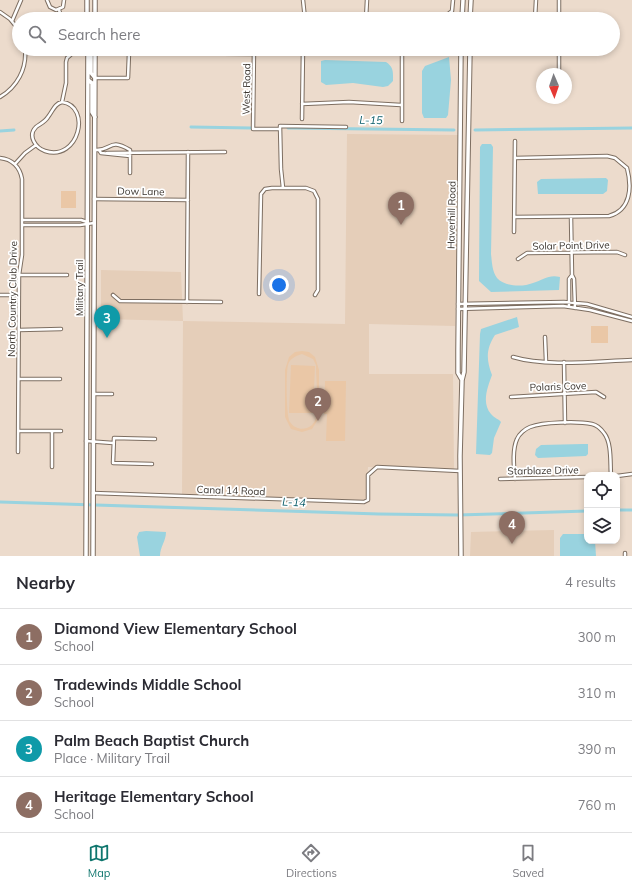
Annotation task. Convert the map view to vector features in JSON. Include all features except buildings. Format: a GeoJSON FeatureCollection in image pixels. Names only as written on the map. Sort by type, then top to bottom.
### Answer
{"type":"FeatureCollection","features":[{"type":"Feature","properties":{"kind":"main road"},"geometry":{"type":"LineString","coordinates":[[87,0],[88,12]]}},
{"type":"Feature","properties":{"kind":"main road"},"geometry":{"type":"LineString","coordinates":[[95,0],[95,12]]}},
{"type":"Feature","properties":{"kind":"main road"},"geometry":{"type":"LineString","coordinates":[[462,0],[462,12]]}},
{"type":"Feature","properties":{"kind":"main road"},"geometry":{"type":"LineString","coordinates":[[470,12],[471,0]]}},
{"type":"Feature","properties":{"kind":"main road","name":"Military Trail"},"geometry":{"type":"LineString","coordinates":[[86,556],[89,56]]}},
{"type":"Feature","properties":{"kind":"main road"},"geometry":{"type":"LineString","coordinates":[[90,56],[91,73],[95,78]]}},
{"type":"Feature","properties":{"kind":"main road","name":"Military Trail"},"geometry":{"type":"LineString","coordinates":[[93,556],[94,199],[97,150],[95,118],[95,56]]}},
{"type":"Feature","properties":{"kind":"main road","name":"Haverhill Road"},"geometry":{"type":"LineString","coordinates":[[461,56],[458,373],[462,380]]}},
{"type":"Feature","properties":{"kind":"main road","name":"Haverhill Road"},"geometry":{"type":"LineString","coordinates":[[461,556],[460,456],[466,309],[470,56]]}},
{"type":"Feature","properties":{"kind":"main road"},"geometry":{"type":"LineString","coordinates":[[88,80],[92,83],[92,112],[95,118]]}},
{"type":"Feature","properties":{"kind":"main road"},"geometry":{"type":"LineString","coordinates":[[460,130],[469,130]]}},
{"type":"Feature","properties":{"kind":"street"},"geometry":{"type":"LineString","coordinates":[[16,12],[22,0]]}},
{"type":"Feature","properties":{"kind":"street"},"geometry":{"type":"LineString","coordinates":[[48,0],[52,8],[59,10],[64,5],[64,0]]}},
{"type":"Feature","properties":{"kind":"street"},"geometry":{"type":"LineString","coordinates":[[304,0],[305,12]]}},
{"type":"Feature","properties":{"kind":"street"},"geometry":{"type":"LineString","coordinates":[[366,12],[367,0]]}},
{"type":"Feature","properties":{"kind":"street"},"geometry":{"type":"LineString","coordinates":[[451,12],[453,0]]}},
{"type":"Feature","properties":{"kind":"street"},"geometry":{"type":"LineString","coordinates":[[535,12],[536,0]]}},
{"type":"Feature","properties":{"kind":"street"},"geometry":{"type":"LineString","coordinates":[[559,0],[559,12]]}},
{"type":"Feature","properties":{"kind":"street"},"geometry":{"type":"LineString","coordinates":[[0,12],[12,21]]}},
{"type":"Feature","properties":{"kind":"street"},"geometry":{"type":"LineString","coordinates":[[0,97],[13,87],[21,74],[25,56]]}},
{"type":"Feature","properties":{"kind":"street"},"geometry":{"type":"LineString","coordinates":[[62,102],[66,83],[66,62],[69,56]]}},
{"type":"Feature","properties":{"kind":"street"},"geometry":{"type":"LineString","coordinates":[[95,78],[128,78],[128,56]]}},
{"type":"Feature","properties":{"kind":"street","name":"West Road"},"geometry":{"type":"LineString","coordinates":[[254,56],[253,129],[280,127]]}},
{"type":"Feature","properties":{"kind":"street"},"geometry":{"type":"LineString","coordinates":[[302,119],[303,56]]}},
{"type":"Feature","properties":{"kind":"street"},"geometry":{"type":"LineString","coordinates":[[402,56],[402,122]]}},
{"type":"Feature","properties":{"kind":"street"},"geometry":{"type":"LineString","coordinates":[[559,56],[559,68]]}},
{"type":"Feature","properties":{"kind":"street"},"geometry":{"type":"LineString","coordinates":[[62,102],[70,106],[78,116],[79,129],[70,146],[58,152],[44,151],[36,145],[32,138],[34,130],[48,118],[56,105],[62,102]]}},
{"type":"Feature","properties":{"kind":"street"},"geometry":{"type":"LineString","coordinates":[[302,104],[349,102],[401,105]]}},
{"type":"Feature","properties":{"kind":"street"},"geometry":{"type":"LineString","coordinates":[[283,188],[280,127],[346,127]]}},
{"type":"Feature","properties":{"kind":"street"},"geometry":{"type":"LineString","coordinates":[[514,232],[515,140]]}},
{"type":"Feature","properties":{"kind":"street"},"geometry":{"type":"LineString","coordinates":[[97,150],[114,144],[124,146],[130,150],[130,173]]}},
{"type":"Feature","properties":{"kind":"street"},"geometry":{"type":"LineString","coordinates":[[0,158],[15,164],[25,153],[36,145]]}},
{"type":"Feature","properties":{"kind":"street"},"geometry":{"type":"LineString","coordinates":[[122,154],[124,146]]}},
{"type":"Feature","properties":{"kind":"street"},"geometry":{"type":"LineString","coordinates":[[97,150],[102,153],[122,154],[225,152]]}},
{"type":"Feature","properties":{"kind":"street"},"geometry":{"type":"LineString","coordinates":[[187,302],[188,152]]}},
{"type":"Feature","properties":{"kind":"street"},"geometry":{"type":"LineString","coordinates":[[514,217],[609,216],[623,210],[629,197],[630,186],[627,168],[622,162],[607,156],[515,158]]}},
{"type":"Feature","properties":{"kind":"street","name":"North Country Club Drive"},"geometry":{"type":"LineString","coordinates":[[15,164],[20,171],[22,180],[22,255],[19,275],[18,452]]}},
{"type":"Feature","properties":{"kind":"street"},"geometry":{"type":"LineString","coordinates":[[259,294],[259,198],[262,192],[267,188],[309,188],[314,191],[318,197],[318,290],[315,295]]}},
{"type":"Feature","properties":{"kind":"street","name":"Dow Lane"},"geometry":{"type":"LineString","coordinates":[[94,199],[188,200]]}},
{"type":"Feature","properties":{"kind":"street"},"geometry":{"type":"LineString","coordinates":[[571,217],[572,275],[574,279],[575,308]]}},
{"type":"Feature","properties":{"kind":"street"},"geometry":{"type":"LineString","coordinates":[[22,220],[81,220],[87,223]]}},
{"type":"Feature","properties":{"kind":"street"},"geometry":{"type":"LineString","coordinates":[[22,225],[80,225],[94,223]]}},
{"type":"Feature","properties":{"kind":"street","name":"Solar Point Drive"},"geometry":{"type":"LineString","coordinates":[[518,259],[527,253],[617,252],[625,256]]}},
{"type":"Feature","properties":{"kind":"street"},"geometry":{"type":"LineString","coordinates":[[19,275],[67,275]]}},
{"type":"Feature","properties":{"kind":"street"},"geometry":{"type":"LineString","coordinates":[[569,307],[570,279],[572,275]]}},
{"type":"Feature","properties":{"kind":"street"},"geometry":{"type":"LineString","coordinates":[[0,295],[19,295]]}},
{"type":"Feature","properties":{"kind":"street"},"geometry":{"type":"LineString","coordinates":[[113,295],[120,301],[221,302]]}},
{"type":"Feature","properties":{"kind":"street"},"geometry":{"type":"LineString","coordinates":[[458,304],[569,302],[632,317]]}},
{"type":"Feature","properties":{"kind":"street"},"geometry":{"type":"LineString","coordinates":[[458,309],[569,307],[632,321]]}},
{"type":"Feature","properties":{"kind":"street"},"geometry":{"type":"LineString","coordinates":[[19,330],[61,329]]}},
{"type":"Feature","properties":{"kind":"street"},"geometry":{"type":"LineString","coordinates":[[545,337],[546,361]]}},
{"type":"Feature","properties":{"kind":"street"},"geometry":{"type":"LineString","coordinates":[[513,357],[522,360],[564,362],[632,360]]}},
{"type":"Feature","properties":{"kind":"street"},"geometry":{"type":"LineString","coordinates":[[564,362],[565,423]]}},
{"type":"Feature","properties":{"kind":"street"},"geometry":{"type":"LineString","coordinates":[[19,379],[60,379]]}},
{"type":"Feature","properties":{"kind":"street","name":"Polaris Cove"},"geometry":{"type":"LineString","coordinates":[[511,397],[596,392],[604,397]]}},
{"type":"Feature","properties":{"kind":"street"},"geometry":{"type":"LineString","coordinates":[[94,394],[112,394]]}},
{"type":"Feature","properties":{"kind":"street"},"geometry":{"type":"LineString","coordinates":[[515,479],[515,447],[517,439],[522,432],[529,427],[538,425],[565,423],[593,424],[600,428],[605,434],[608,442],[610,472]]}},
{"type":"Feature","properties":{"kind":"street"},"geometry":{"type":"LineString","coordinates":[[18,431],[61,431]]}},
{"type":"Feature","properties":{"kind":"street"},"geometry":{"type":"LineString","coordinates":[[52,431],[52,467]]}},
{"type":"Feature","properties":{"kind":"street"},"geometry":{"type":"LineString","coordinates":[[152,464],[113,463],[113,443],[114,438],[155,439]]}},
{"type":"Feature","properties":{"kind":"street"},"geometry":{"type":"LineString","coordinates":[[86,441],[113,443]]}},
{"type":"Feature","properties":{"kind":"street","name":"Canal 14 Road"},"geometry":{"type":"LineString","coordinates":[[92,493],[364,502],[368,500],[368,475],[370,471],[377,467],[461,471]]}},
{"type":"Feature","properties":{"kind":"street"},"geometry":{"type":"LineString","coordinates":[[620,476],[632,474]]}},
{"type":"Feature","properties":{"kind":"street","name":"Starblaze Drive"},"geometry":{"type":"LineString","coordinates":[[500,479],[584,477]]}},
{"type":"Feature","properties":{"kind":"shaded area"},"geometry":{"type":"Polygon","coordinates":[[[347,134],[458,135],[455,326],[369,324],[369,374],[453,374],[454,469],[368,467],[366,500],[182,496],[183,321],[345,324],[347,134]]]}},
{"type":"Feature","properties":{"kind":"shaded area"},"geometry":{"type":"Polygon","coordinates":[[[61,191],[76,191],[76,208],[61,208],[61,191]]]}},
{"type":"Feature","properties":{"kind":"shaded area"},"geometry":{"type":"Polygon","coordinates":[[[101,270],[181,272],[183,321],[101,319],[101,270]]]}},
{"type":"Feature","properties":{"kind":"shaded area"},"geometry":{"type":"Polygon","coordinates":[[[591,326],[608,326],[608,343],[591,343],[591,326]]]}},
{"type":"Feature","properties":{"kind":"shaded area"},"geometry":{"type":"Polygon","coordinates":[[[295,352],[309,352],[315,357],[319,370],[319,418],[312,429],[302,432],[291,429],[285,417],[285,370],[289,357],[295,352]],[[302,354],[292,359],[288,365],[287,394],[289,418],[293,425],[301,429],[312,425],[316,417],[316,365],[313,359],[302,354]]]}},
{"type":"Feature","properties":{"kind":"shaded area"},"geometry":{"type":"Polygon","coordinates":[[[291,365],[315,366],[313,413],[289,413],[291,365]]]}},
{"type":"Feature","properties":{"kind":"shaded area"},"geometry":{"type":"Polygon","coordinates":[[[325,381],[346,381],[345,441],[326,441],[327,414],[324,414],[325,381]]]}},
{"type":"Feature","properties":{"kind":"shaded area"},"geometry":{"type":"Polygon","coordinates":[[[554,530],[554,556],[470,556],[471,532],[554,530]]]}},
{"type":"Feature","properties":{"kind":"water"},"geometry":{"type":"Polygon","coordinates":[[[449,57],[451,80],[448,115],[446,118],[424,118],[422,113],[422,71],[425,66],[449,57]]]}},
{"type":"Feature","properties":{"kind":"water"},"geometry":{"type":"Polygon","coordinates":[[[321,61],[386,62],[392,68],[393,81],[388,86],[383,87],[353,83],[326,85],[321,82],[321,61]]]}},
{"type":"Feature","properties":{"kind":"water"},"geometry":{"type":"Polygon","coordinates":[[[482,144],[491,144],[493,147],[491,254],[492,266],[495,275],[500,281],[509,285],[519,286],[556,276],[560,277],[559,290],[491,292],[479,281],[480,147],[482,144]]]}},
{"type":"Feature","properties":{"kind":"water"},"geometry":{"type":"Polygon","coordinates":[[[606,178],[608,180],[607,191],[603,194],[538,194],[537,182],[541,179],[606,178]]]}},
{"type":"Feature","properties":{"kind":"water"},"geometry":{"type":"Polygon","coordinates":[[[517,317],[519,327],[495,335],[490,345],[488,359],[492,375],[486,394],[486,405],[491,414],[501,422],[494,438],[492,453],[490,455],[476,454],[481,329],[517,317]]]}},
{"type":"Feature","properties":{"kind":"water"},"geometry":{"type":"Polygon","coordinates":[[[588,444],[588,454],[586,456],[538,458],[535,455],[536,449],[541,445],[588,444]]]}},
{"type":"Feature","properties":{"kind":"water"},"geometry":{"type":"Polygon","coordinates":[[[139,532],[166,532],[160,556],[140,556],[137,537],[139,532]]]}},
{"type":"Feature","properties":{"kind":"water"},"geometry":{"type":"Polygon","coordinates":[[[563,534],[584,534],[584,544],[595,544],[596,556],[560,556],[560,538],[563,534]]]}},
{"type":"Feature","properties":{"kind":"waterway","name":"L-15"},"geometry":{"type":"LineString","coordinates":[[191,127],[251,128]]}},
{"type":"Feature","properties":{"kind":"waterway","name":"L-15"},"geometry":{"type":"LineString","coordinates":[[288,128],[454,130]]}},
{"type":"Feature","properties":{"kind":"waterway","name":"L-15"},"geometry":{"type":"LineString","coordinates":[[475,130],[632,128]]}},
{"type":"Feature","properties":{"kind":"waterway","name":"L-15"},"geometry":{"type":"LineString","coordinates":[[0,131],[14,130]]}},
{"type":"Feature","properties":{"kind":"waterway","name":"L-14"},"geometry":{"type":"LineString","coordinates":[[0,502],[379,514],[458,515],[584,511]]}},
{"type":"Feature","properties":{"kind":"waterway","name":"L-14"},"geometry":{"type":"LineString","coordinates":[[620,510],[632,510]]}},
{"type":"Feature","properties":{"kind":"place","name":"Diamond View Elementary School"},"geometry":{"type":"Point","coordinates":[401,225]}},
{"type":"Feature","properties":{"kind":"place","name":"Palm Beach Baptist Church"},"geometry":{"type":"Point","coordinates":[107,338]}},
{"type":"Feature","properties":{"kind":"place","name":"Tradewinds Middle School"},"geometry":{"type":"Point","coordinates":[318,421]}},
{"type":"Feature","properties":{"kind":"place","name":"Heritage Elementary School"},"geometry":{"type":"Point","coordinates":[512,544]}}]}
